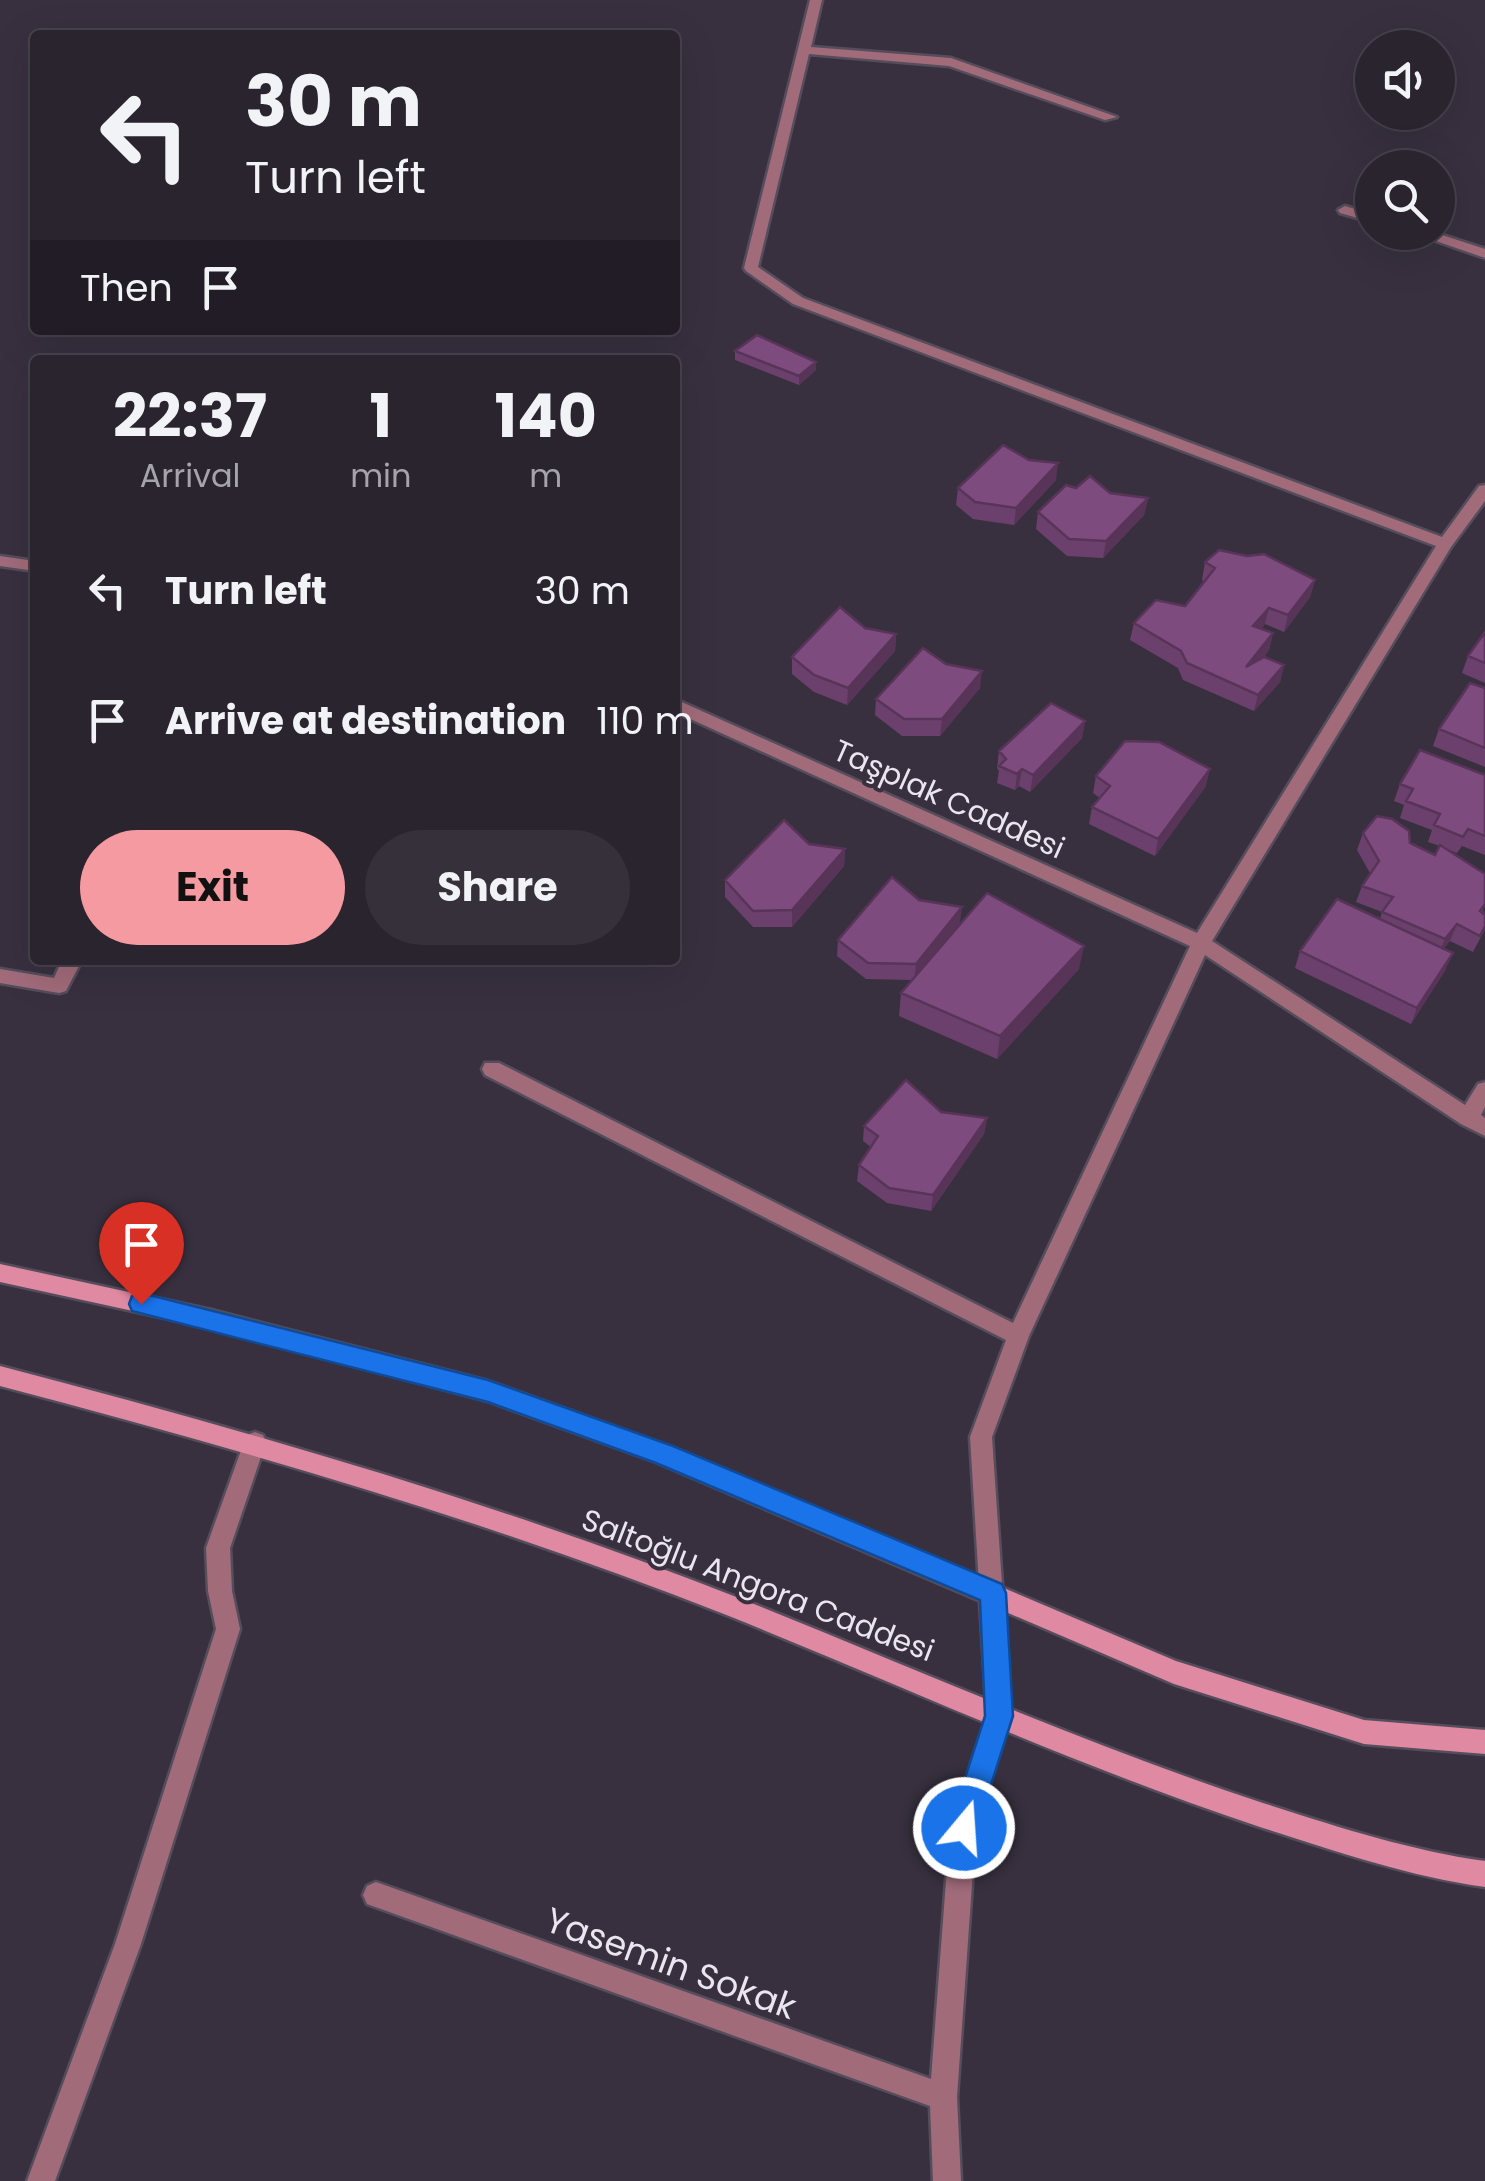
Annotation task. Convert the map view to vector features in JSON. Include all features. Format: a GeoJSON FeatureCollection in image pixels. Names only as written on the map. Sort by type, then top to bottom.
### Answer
{"type":"FeatureCollection","features":[{"type":"Feature","properties":{"kind":"street"},"geometry":{"type":"LineString","coordinates":[[816,0],[751,268],[798,302],[1445,544]]}},
{"type":"Feature","properties":{"kind":"street"},"geometry":{"type":"LineString","coordinates":[[802,50],[951,62],[1110,117]]}},
{"type":"Feature","properties":{"kind":"street"},"geometry":{"type":"LineString","coordinates":[[1345,210],[1355,213]]}},
{"type":"Feature","properties":{"kind":"street"},"geometry":{"type":"LineString","coordinates":[[1455,244],[1485,254]]}},
{"type":"Feature","properties":{"kind":"street"},"geometry":{"type":"LineString","coordinates":[[947,2181],[943,2097],[964,1828],[999,1716],[981,1436],[1018,1336],[1201,943],[1445,544],[1485,490]]}},
{"type":"Feature","properties":{"kind":"street"},"geometry":{"type":"LineString","coordinates":[[0,560],[30,565]]}},
{"type":"Feature","properties":{"kind":"street","name":"Taşplak Caddesi"},"geometry":{"type":"LineString","coordinates":[[680,706],[1201,943],[1476,1123]]}},
{"type":"Feature","properties":{"kind":"street"},"geometry":{"type":"LineString","coordinates":[[0,976],[58,986],[69,965]]}},
{"type":"Feature","properties":{"kind":"street"},"geometry":{"type":"LineString","coordinates":[[492,1069],[1018,1336]]}},
{"type":"Feature","properties":{"kind":"street"},"geometry":{"type":"LineString","coordinates":[[1476,1123],[1485,1090]]}},
{"type":"Feature","properties":{"kind":"street"},"geometry":{"type":"LineString","coordinates":[[0,1273],[211,1319],[488,1391],[664,1454],[1174,1672],[1364,1732],[1485,1742]]}},
{"type":"Feature","properties":{"kind":"street","name":"Saltoğlu Angora Caddesi"},"geometry":{"type":"LineString","coordinates":[[0,1376],[256,1442],[498,1519],[733,1606],[999,1716],[1228,1804],[1432,1868],[1485,1874]]}},
{"type":"Feature","properties":{"kind":"street"},"geometry":{"type":"LineString","coordinates":[[41,2181],[128,1944],[228,1629],[220,1591],[218,1548],[256,1442]]}},
{"type":"Feature","properties":{"kind":"street","name":"Yasemin Sokak"},"geometry":{"type":"LineString","coordinates":[[376,1895],[943,2097]]}},
{"type":"Feature","properties":{"kind":"building"},"geometry":{"type":"Polygon","coordinates":[[[757,335],[816,362],[799,376],[735,351],[757,335]]]}},
{"type":"Feature","properties":{"kind":"building"},"geometry":{"type":"Polygon","coordinates":[[[1003,445],[1029,460],[1058,463],[1016,508],[975,502],[958,488],[1003,445]]]}},
{"type":"Feature","properties":{"kind":"building"},"geometry":{"type":"Polygon","coordinates":[[[1090,476],[1110,493],[1148,498],[1106,541],[1069,539],[1038,512],[1066,485],[1076,488],[1090,476]]]}},
{"type":"Feature","properties":{"kind":"building"},"geometry":{"type":"Polygon","coordinates":[[[1219,550],[1247,556],[1264,554],[1315,580],[1288,615],[1269,608],[1253,626],[1273,633],[1246,667],[1264,657],[1284,665],[1258,695],[1187,663],[1181,651],[1134,623],[1156,600],[1185,606],[1215,568],[1205,562],[1219,550]]]}},
{"type":"Feature","properties":{"kind":"building"},"geometry":{"type":"Polygon","coordinates":[[[840,607],[865,628],[896,634],[848,688],[814,675],[792,657],[840,607]]]}},
{"type":"Feature","properties":{"kind":"building"},"geometry":{"type":"Polygon","coordinates":[[[1485,632],[1485,663],[1468,656],[1485,632]]]}},
{"type":"Feature","properties":{"kind":"building"},"geometry":{"type":"Polygon","coordinates":[[[923,648],[946,664],[982,671],[942,719],[904,719],[876,699],[923,648]]]}},
{"type":"Feature","properties":{"kind":"building"},"geometry":{"type":"Polygon","coordinates":[[[1470,683],[1485,688],[1485,748],[1439,729],[1470,683]]]}},
{"type":"Feature","properties":{"kind":"building"},"geometry":{"type":"Polygon","coordinates":[[[1051,703],[1085,721],[1033,775],[1022,769],[1017,774],[999,766],[1006,759],[999,751],[1051,703]]]}},
{"type":"Feature","properties":{"kind":"building"},"geometry":{"type":"Polygon","coordinates":[[[1125,741],[1159,742],[1210,769],[1158,839],[1092,807],[1110,786],[1096,776],[1125,741]]]}},
{"type":"Feature","properties":{"kind":"building"},"geometry":{"type":"Polygon","coordinates":[[[1420,750],[1485,775],[1485,836],[1468,829],[1463,837],[1434,825],[1440,814],[1406,801],[1413,789],[1400,784],[1420,750]]]}},
{"type":"Feature","properties":{"kind":"building"},"geometry":{"type":"Polygon","coordinates":[[[1377,816],[1392,819],[1409,831],[1410,843],[1435,855],[1440,845],[1485,874],[1485,904],[1480,911],[1485,915],[1485,926],[1480,936],[1457,924],[1445,939],[1382,912],[1393,897],[1362,886],[1379,861],[1363,833],[1377,816]]]}},
{"type":"Feature","properties":{"kind":"building"},"geometry":{"type":"Polygon","coordinates":[[[784,820],[809,844],[845,849],[792,910],[753,911],[725,880],[784,820]]]}},
{"type":"Feature","properties":{"kind":"building"},"geometry":{"type":"Polygon","coordinates":[[[892,877],[919,900],[962,907],[916,964],[868,963],[838,940],[892,877]]]}},
{"type":"Feature","properties":{"kind":"building"},"geometry":{"type":"Polygon","coordinates":[[[987,893],[1084,946],[1000,1036],[901,993],[987,893]]]}},
{"type":"Feature","properties":{"kind":"building"},"geometry":{"type":"Polygon","coordinates":[[[1337,899],[1453,953],[1417,1008],[1300,951],[1337,899]]]}},
{"type":"Feature","properties":{"kind":"building"},"geometry":{"type":"Polygon","coordinates":[[[906,1080],[941,1112],[987,1118],[933,1195],[889,1188],[859,1165],[878,1136],[864,1126],[906,1080]]]}},
{"type":"Feature","properties":{"kind":"route"},"geometry":{"type":"LineString","coordinates":[[141,1304],[488,1391],[664,1454],[993,1593],[999,1716],[964,1828]]}}]}
